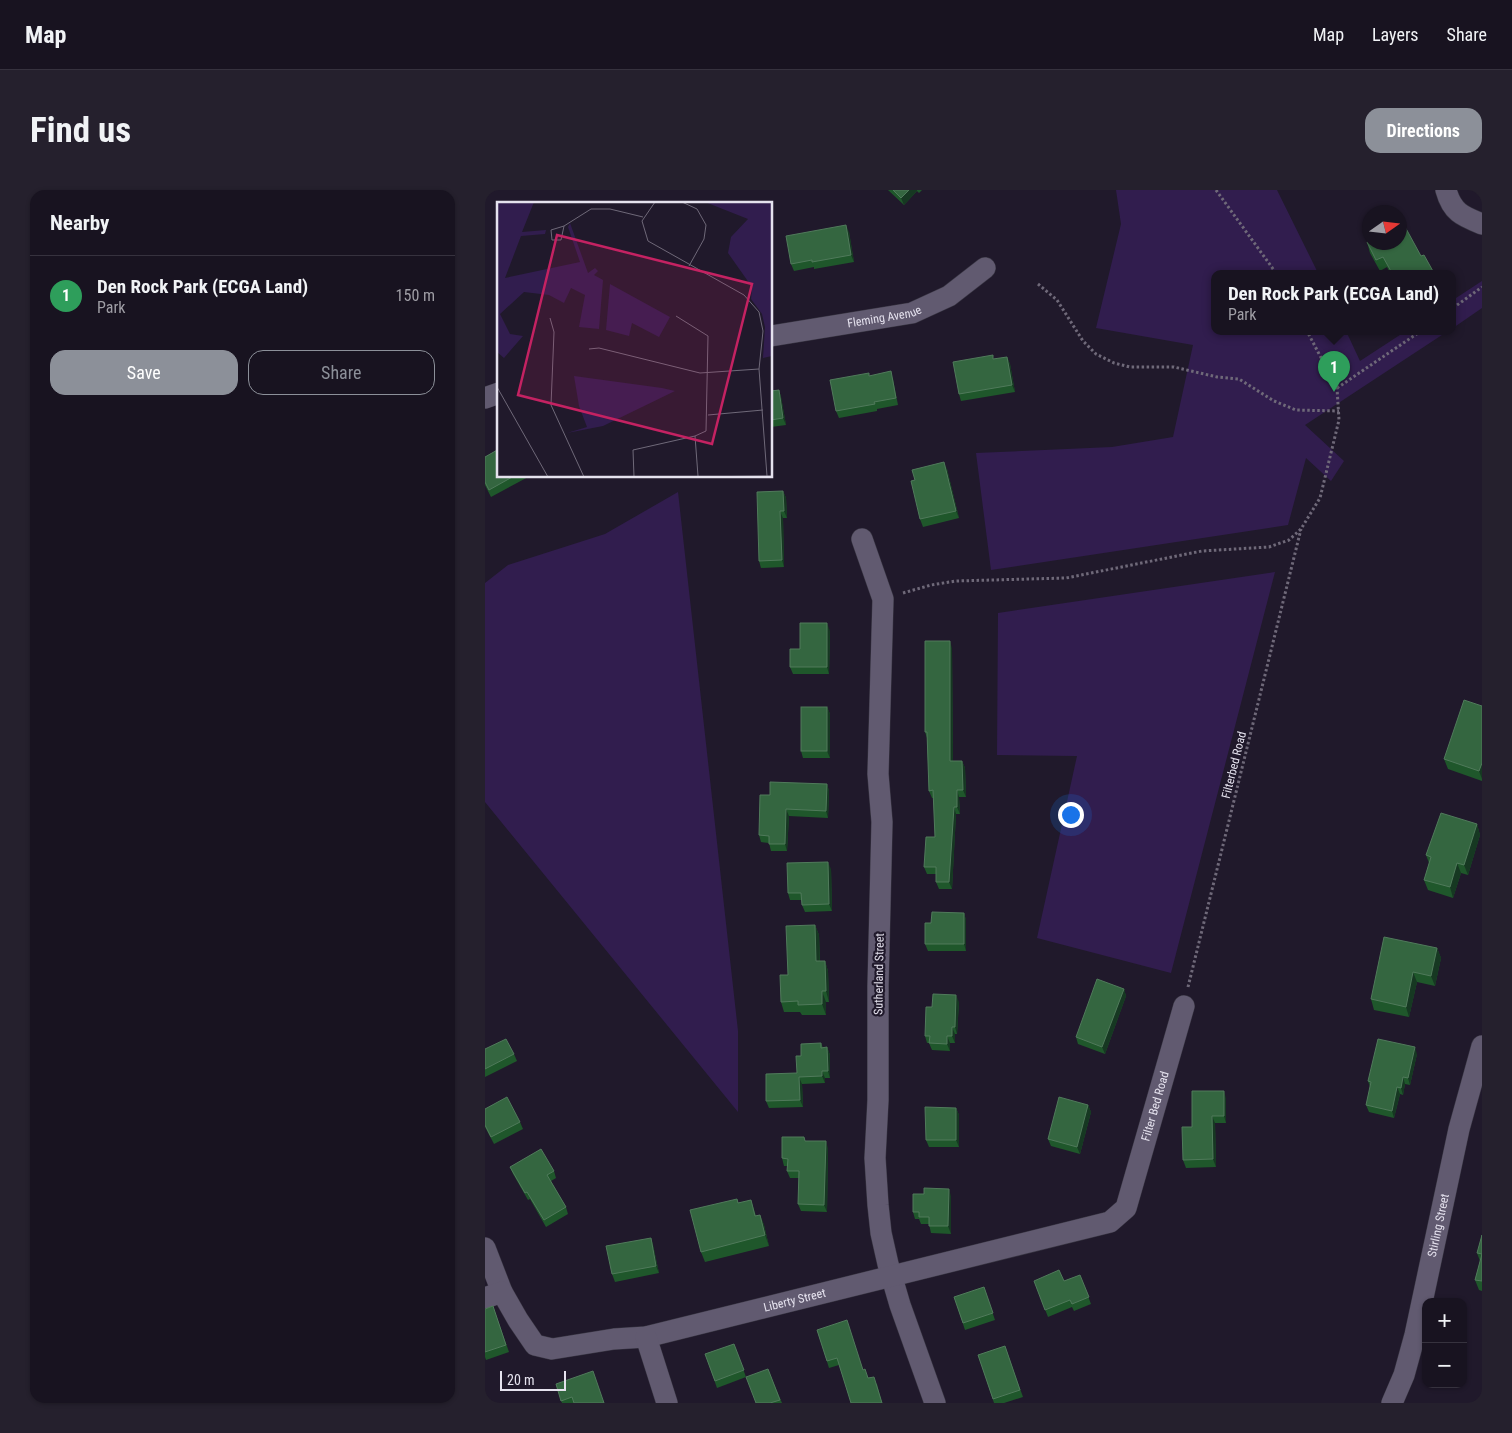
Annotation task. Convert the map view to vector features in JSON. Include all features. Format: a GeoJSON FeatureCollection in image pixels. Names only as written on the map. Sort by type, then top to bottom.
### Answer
{"type":"FeatureCollection","features":[{"type":"Feature","properties":{"kind":"street"},"geometry":{"type":"LineString","coordinates":[[1446,190],[1449,201],[1460,216],[1482,224]]}},
{"type":"Feature","properties":{"kind":"street","name":"Fleming Avenue"},"geometry":{"type":"LineString","coordinates":[[773,336],[911,313],[949,296],[985,268]]}},
{"type":"Feature","properties":{"kind":"street"},"geometry":{"type":"LineString","coordinates":[[485,398],[497,394]]}},
{"type":"Feature","properties":{"kind":"street","name":"Sutherland Street"},"geometry":{"type":"LineString","coordinates":[[862,539],[883,599],[878,774],[882,822],[878,986],[878,1100],[875,1158],[881,1233],[892,1278],[935,1403]]}},
{"type":"Feature","properties":{"kind":"street","name":"Filter Bed Road"},"geometry":{"type":"LineString","coordinates":[[1126,1208],[1184,1006]]}},
{"type":"Feature","properties":{"kind":"street","name":"Stirling Street"},"geometry":{"type":"LineString","coordinates":[[1392,1403],[1404,1375],[1415,1334],[1459,1128],[1482,1046]]}},
{"type":"Feature","properties":{"kind":"street","name":"Liberty Street"},"geometry":{"type":"LineString","coordinates":[[485,1248],[493,1295],[518,1320],[535,1345],[552,1349],[614,1339],[646,1337],[892,1278],[1110,1222],[1126,1208]]}},
{"type":"Feature","properties":{"kind":"street"},"geometry":{"type":"LineString","coordinates":[[646,1337],[667,1403]]}},
{"type":"Feature","properties":{"kind":"path"},"geometry":{"type":"LineString","coordinates":[[1216,190],[1275,270]]}},
{"type":"Feature","properties":{"kind":"path"},"geometry":{"type":"LineString","coordinates":[[1038,284],[1057,300],[1083,341],[1096,354],[1114,363],[1130,367],[1174,367],[1217,377],[1239,378],[1274,401],[1296,410],[1339,411]]}},
{"type":"Feature","properties":{"kind":"path"},"geometry":{"type":"LineString","coordinates":[[1456,306],[1482,286]]}},
{"type":"Feature","properties":{"kind":"path"},"geometry":{"type":"LineString","coordinates":[[883,599],[931,585],[956,581],[1066,578],[1202,552],[1269,547],[1289,540],[1301,529],[1320,498],[1339,420],[1337,388],[1309,335]]}},
{"type":"Feature","properties":{"kind":"path"},"geometry":{"type":"LineString","coordinates":[[1337,388],[1415,335]]}},
{"type":"Feature","properties":{"kind":"path","name":"Filterbed Road"},"geometry":{"type":"LineString","coordinates":[[1184,1006],[1301,529]]}},
{"type":"Feature","properties":{"kind":"shaded area"},"geometry":{"type":"Polygon","coordinates":[[[1116,190],[1277,190],[1317,270],[1211,270],[1211,335],[1348,335],[1360,361],[1400,335],[1442,335],[1305,425],[1344,461],[1331,481],[1306,458],[1288,525],[991,570],[976,453],[1112,447],[1173,437],[1193,345],[1096,328],[1121,224],[1116,190]]]}},
{"type":"Feature","properties":{"kind":"shaded area"},"geometry":{"type":"Polygon","coordinates":[[[1482,281],[1482,308],[1456,326],[1456,298],[1482,281]]]}},
{"type":"Feature","properties":{"kind":"shaded area"},"geometry":{"type":"Polygon","coordinates":[[[678,492],[738,1031],[738,1112],[485,802],[485,583],[508,565],[605,534],[678,492]]]}},
{"type":"Feature","properties":{"kind":"shaded area"},"geometry":{"type":"Polygon","coordinates":[[[1275,572],[1171,973],[1037,938],[1077,756],[997,755],[998,613],[1275,572]]]}},
{"type":"Feature","properties":{"kind":"building"},"geometry":{"type":"Polygon","coordinates":[[[893,190],[909,190],[901,198],[893,190]]]}},
{"type":"Feature","properties":{"kind":"building"},"geometry":{"type":"Polygon","coordinates":[[[846,225],[851,255],[791,264],[786,236],[846,225]]]}},
{"type":"Feature","properties":{"kind":"building"},"geometry":{"type":"Polygon","coordinates":[[[1407,230],[1421,256],[1424,255],[1432,270],[1390,270],[1383,257],[1376,260],[1371,250],[1407,250],[1407,230]]]}},
{"type":"Feature","properties":{"kind":"building"},"geometry":{"type":"Polygon","coordinates":[[[993,355],[993,359],[1007,357],[1012,385],[959,394],[953,362],[993,355]]]}},
{"type":"Feature","properties":{"kind":"building"},"geometry":{"type":"Polygon","coordinates":[[[891,371],[896,398],[836,411],[830,380],[869,373],[869,376],[891,371]]]}},
{"type":"Feature","properties":{"kind":"building"},"geometry":{"type":"Polygon","coordinates":[[[779,390],[783,418],[773,420],[773,391],[779,390]]]}},
{"type":"Feature","properties":{"kind":"building"},"geometry":{"type":"Polygon","coordinates":[[[497,450],[497,478],[510,478],[489,490],[485,482],[485,457],[497,450]]]}},
{"type":"Feature","properties":{"kind":"building"},"geometry":{"type":"Polygon","coordinates":[[[944,462],[956,511],[920,519],[911,481],[915,480],[912,470],[944,462]]]}},
{"type":"Feature","properties":{"kind":"building"},"geometry":{"type":"Polygon","coordinates":[[[783,491],[784,511],[780,511],[782,560],[759,561],[757,492],[783,491]]]}},
{"type":"Feature","properties":{"kind":"building"},"geometry":{"type":"Polygon","coordinates":[[[800,623],[827,623],[827,667],[790,667],[790,649],[800,649],[800,623]]]}},
{"type":"Feature","properties":{"kind":"building"},"geometry":{"type":"Polygon","coordinates":[[[925,641],[950,641],[950,761],[962,761],[963,790],[957,790],[957,807],[954,807],[949,882],[936,882],[936,867],[924,867],[926,837],[935,837],[933,790],[929,791],[927,732],[925,732],[925,641]]]}},
{"type":"Feature","properties":{"kind":"building"},"geometry":{"type":"Polygon","coordinates":[[[1464,700],[1482,706],[1482,763],[1479,771],[1444,759],[1464,700]]]}},
{"type":"Feature","properties":{"kind":"building"},"geometry":{"type":"Polygon","coordinates":[[[801,707],[827,707],[827,751],[801,751],[801,707]]]}},
{"type":"Feature","properties":{"kind":"building"},"geometry":{"type":"Polygon","coordinates":[[[770,782],[827,784],[826,811],[786,809],[785,844],[769,844],[769,836],[759,835],[760,795],[770,795],[770,782]]]}},
{"type":"Feature","properties":{"kind":"building"},"geometry":{"type":"Polygon","coordinates":[[[1441,813],[1477,824],[1464,865],[1457,863],[1450,887],[1424,880],[1431,857],[1426,855],[1441,813]]]}},
{"type":"Feature","properties":{"kind":"building"},"geometry":{"type":"Polygon","coordinates":[[[828,862],[829,904],[802,905],[801,893],[788,893],[787,863],[828,862]]]}},
{"type":"Feature","properties":{"kind":"building"},"geometry":{"type":"Polygon","coordinates":[[[932,912],[964,913],[964,944],[925,944],[925,923],[931,923],[932,912]]]}},
{"type":"Feature","properties":{"kind":"building"},"geometry":{"type":"Polygon","coordinates":[[[815,925],[816,961],[825,961],[826,991],[822,991],[822,1004],[798,1005],[798,1001],[781,1002],[780,975],[788,975],[786,926],[815,925]]]}},
{"type":"Feature","properties":{"kind":"building"},"geometry":{"type":"Polygon","coordinates":[[[1384,937],[1437,948],[1431,976],[1413,972],[1406,1007],[1371,999],[1384,937]]]}},
{"type":"Feature","properties":{"kind":"building"},"geometry":{"type":"Polygon","coordinates":[[[1097,979],[1124,989],[1102,1047],[1076,1037],[1097,979]]]}},
{"type":"Feature","properties":{"kind":"building"},"geometry":{"type":"Polygon","coordinates":[[[933,994],[956,995],[955,1027],[952,1027],[952,1036],[947,1036],[947,1044],[929,1043],[930,1036],[925,1036],[926,1007],[932,1007],[933,994]]]}},
{"type":"Feature","properties":{"kind":"building"},"geometry":{"type":"Polygon","coordinates":[[[506,1039],[514,1054],[485,1069],[485,1049],[506,1039]]]}},
{"type":"Feature","properties":{"kind":"building"},"geometry":{"type":"Polygon","coordinates":[[[1378,1039],[1415,1047],[1408,1078],[1403,1077],[1401,1088],[1397,1087],[1392,1111],[1366,1105],[1371,1082],[1368,1081],[1378,1039]]]}},
{"type":"Feature","properties":{"kind":"building"},"geometry":{"type":"Polygon","coordinates":[[[821,1043],[821,1048],[827,1047],[828,1071],[822,1071],[822,1076],[799,1077],[800,1100],[766,1101],[766,1074],[797,1073],[796,1056],[801,1056],[801,1044],[821,1043]]]}},
{"type":"Feature","properties":{"kind":"building"},"geometry":{"type":"Polygon","coordinates":[[[1192,1091],[1224,1091],[1224,1116],[1212,1116],[1213,1159],[1183,1160],[1182,1127],[1192,1127],[1192,1091]]]}},
{"type":"Feature","properties":{"kind":"building"},"geometry":{"type":"Polygon","coordinates":[[[507,1097],[520,1122],[491,1137],[485,1125],[485,1109],[507,1097]]]}},
{"type":"Feature","properties":{"kind":"building"},"geometry":{"type":"Polygon","coordinates":[[[1059,1097],[1088,1105],[1077,1147],[1048,1139],[1059,1097]]]}},
{"type":"Feature","properties":{"kind":"building"},"geometry":{"type":"Polygon","coordinates":[[[925,1107],[956,1108],[956,1140],[926,1140],[925,1107]]]}},
{"type":"Feature","properties":{"kind":"building"},"geometry":{"type":"Polygon","coordinates":[[[782,1137],[804,1137],[805,1141],[826,1141],[824,1205],[798,1204],[799,1171],[787,1171],[788,1159],[782,1158],[782,1137]]]}},
{"type":"Feature","properties":{"kind":"building"},"geometry":{"type":"Polygon","coordinates":[[[541,1149],[554,1171],[547,1175],[566,1207],[544,1220],[510,1167],[541,1149]]]}},
{"type":"Feature","properties":{"kind":"building"},"geometry":{"type":"Polygon","coordinates":[[[924,1188],[949,1189],[948,1226],[929,1226],[929,1217],[919,1217],[919,1212],[913,1212],[913,1194],[924,1194],[924,1188]]]}},
{"type":"Feature","properties":{"kind":"building"},"geometry":{"type":"Polygon","coordinates":[[[737,1199],[738,1203],[751,1200],[755,1216],[760,1215],[765,1235],[701,1252],[690,1210],[737,1199]]]}},
{"type":"Feature","properties":{"kind":"building"},"geometry":{"type":"Polygon","coordinates":[[[1482,1235],[1482,1254],[1477,1253],[1482,1235]]]}},
{"type":"Feature","properties":{"kind":"building"},"geometry":{"type":"Polygon","coordinates":[[[651,1238],[656,1266],[612,1274],[606,1246],[651,1238]]]}},
{"type":"Feature","properties":{"kind":"building"},"geometry":{"type":"Polygon","coordinates":[[[1482,1254],[1482,1281],[1475,1280],[1482,1254]]]}},
{"type":"Feature","properties":{"kind":"building"},"geometry":{"type":"Polygon","coordinates":[[[1059,1270],[1064,1281],[1080,1275],[1089,1297],[1072,1304],[1070,1300],[1045,1310],[1034,1281],[1059,1270]]]}},
{"type":"Feature","properties":{"kind":"building"},"geometry":{"type":"Polygon","coordinates":[[[984,1287],[993,1313],[963,1323],[954,1297],[984,1287]]]}},
{"type":"Feature","properties":{"kind":"building"},"geometry":{"type":"Polygon","coordinates":[[[493,1306],[506,1345],[485,1352],[485,1309],[493,1306]]]}},
{"type":"Feature","properties":{"kind":"building"},"geometry":{"type":"Polygon","coordinates":[[[847,1320],[863,1370],[865,1369],[868,1378],[874,1377],[882,1403],[851,1403],[837,1358],[827,1361],[817,1330],[847,1320]]]}},
{"type":"Feature","properties":{"kind":"building"},"geometry":{"type":"Polygon","coordinates":[[[734,1344],[744,1370],[715,1381],[705,1354],[734,1344]]]}},
{"type":"Feature","properties":{"kind":"building"},"geometry":{"type":"Polygon","coordinates":[[[1005,1346],[1020,1390],[993,1399],[978,1355],[1005,1346]]]}},
{"type":"Feature","properties":{"kind":"building"},"geometry":{"type":"Polygon","coordinates":[[[768,1369],[780,1400],[770,1403],[756,1403],[746,1377],[768,1369]]]}},
{"type":"Feature","properties":{"kind":"building"},"geometry":{"type":"Polygon","coordinates":[[[593,1371],[604,1403],[574,1403],[572,1397],[561,1401],[556,1384],[593,1371]]]}},
{"type":"Feature","properties":{"kind":"place","name":"Den Rock Park (ECGA Land)"},"geometry":{"type":"Point","coordinates":[1334,392]}}]}
